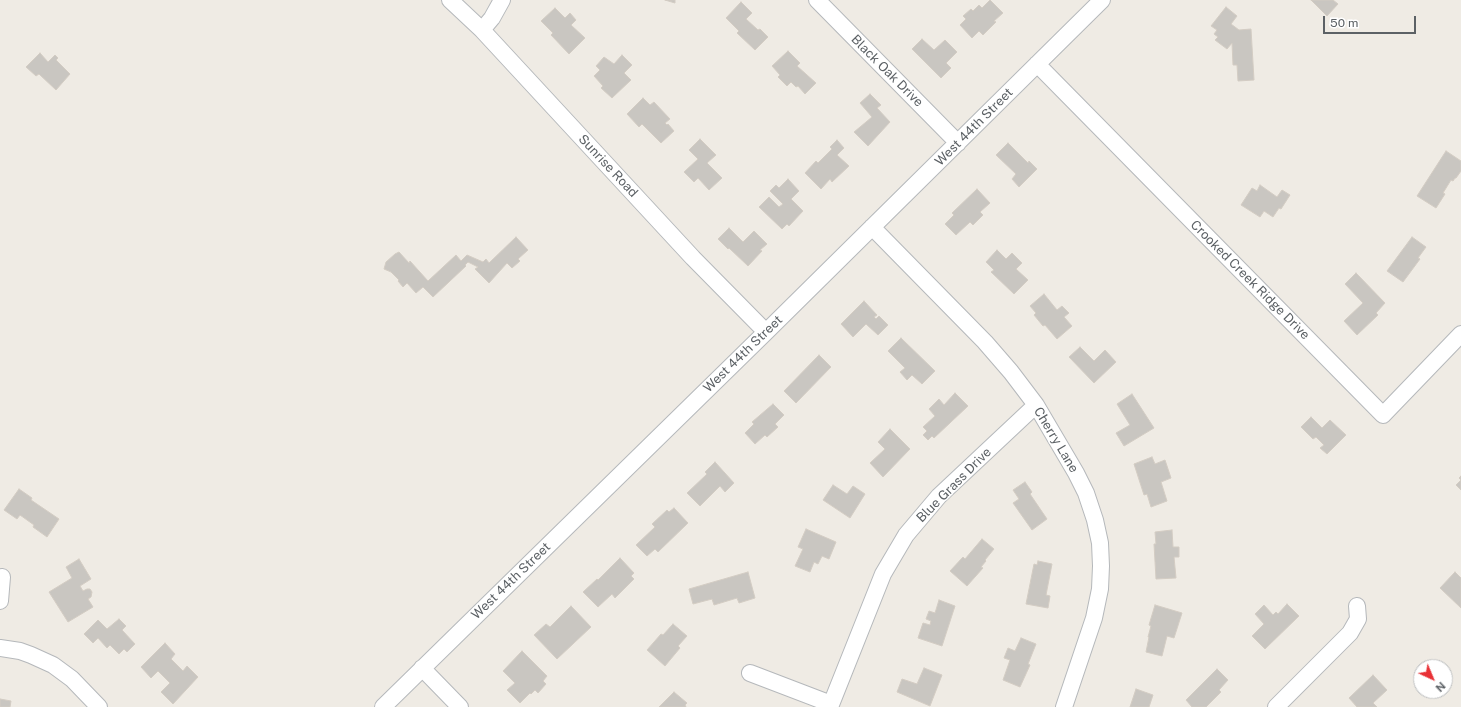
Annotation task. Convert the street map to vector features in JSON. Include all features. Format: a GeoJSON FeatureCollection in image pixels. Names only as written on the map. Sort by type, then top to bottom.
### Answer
{"type":"FeatureCollection","features":[{"type":"Feature","properties":{"kind":"street","name":"Sunrise Road"},"geometry":{"type":"LineString","coordinates":[[450,0],[482,30],[692,258],[766,332]]}},
{"type":"Feature","properties":{"kind":"street"},"geometry":{"type":"LineString","coordinates":[[482,30],[492,18],[502,0]]}},
{"type":"Feature","properties":{"kind":"street","name":"Black Oak Drive"},"geometry":{"type":"LineString","coordinates":[[817,0],[958,143]]}},
{"type":"Feature","properties":{"kind":"street","name":"West 44th Street"},"geometry":{"type":"LineString","coordinates":[[383,707],[1102,0]]}},
{"type":"Feature","properties":{"kind":"street","name":"Crooked Creek Ridge Drive"},"geometry":{"type":"LineString","coordinates":[[1037,64],[1383,415],[1461,334]]}},
{"type":"Feature","properties":{"kind":"street","name":"Cherry Lane"},"geometry":{"type":"LineString","coordinates":[[872,227],[985,342],[1011,372],[1036,405],[1086,493],[1098,532],[1101,555],[1101,578],[1094,618],[1064,707]]}},
{"type":"Feature","properties":{"kind":"street","name":"Blue Grass Drive"},"geometry":{"type":"LineString","coordinates":[[831,706],[883,574],[906,535],[939,496],[1036,405]]}},
{"type":"Feature","properties":{"kind":"street"},"geometry":{"type":"LineString","coordinates":[[0,601],[2,577]]}},
{"type":"Feature","properties":{"kind":"street"},"geometry":{"type":"LineString","coordinates":[[1276,707],[1350,633],[1358,619],[1357,606]]}},
{"type":"Feature","properties":{"kind":"street"},"geometry":{"type":"LineString","coordinates":[[0,648],[20,651],[53,665],[72,679],[99,707]]}},
{"type":"Feature","properties":{"kind":"street"},"geometry":{"type":"LineString","coordinates":[[422,668],[460,707]]}},
{"type":"Feature","properties":{"kind":"street"},"geometry":{"type":"LineString","coordinates":[[750,673],[831,706]]}},
{"type":"Feature","properties":{"kind":"building"},"geometry":{"type":"Polygon","coordinates":[[[665,0],[675,0],[675,3],[665,0]]]}},
{"type":"Feature","properties":{"kind":"building"},"geometry":{"type":"Polygon","coordinates":[[[990,0],[1003,13],[994,21],[996,22],[983,35],[979,31],[972,38],[960,25],[966,19],[963,16],[971,9],[973,11],[979,5],[982,8],[990,0]]]}},
{"type":"Feature","properties":{"kind":"building"},"geometry":{"type":"Polygon","coordinates":[[[1311,0],[1333,0],[1338,4],[1327,16],[1311,0]]]}},
{"type":"Feature","properties":{"kind":"building"},"geometry":{"type":"Polygon","coordinates":[[[741,2],[752,13],[746,19],[768,37],[755,50],[737,33],[739,31],[726,18],[741,2]]]}},
{"type":"Feature","properties":{"kind":"building"},"geometry":{"type":"Polygon","coordinates":[[[1226,7],[1237,16],[1231,24],[1239,30],[1251,29],[1254,80],[1238,81],[1237,65],[1233,65],[1232,43],[1227,49],[1215,40],[1218,37],[1214,34],[1217,30],[1211,26],[1226,7]]]}},
{"type":"Feature","properties":{"kind":"building"},"geometry":{"type":"Polygon","coordinates":[[[555,8],[565,18],[570,13],[576,20],[571,25],[585,38],[569,54],[551,35],[553,33],[541,21],[555,8]]]}},
{"type":"Feature","properties":{"kind":"building"},"geometry":{"type":"Polygon","coordinates":[[[922,39],[934,50],[945,40],[957,52],[946,63],[951,68],[941,78],[912,49],[922,39]]]}},
{"type":"Feature","properties":{"kind":"building"},"geometry":{"type":"Polygon","coordinates":[[[788,51],[800,63],[797,66],[816,83],[805,94],[798,86],[796,87],[791,82],[787,86],[778,77],[780,75],[772,66],[788,51]]]}},
{"type":"Feature","properties":{"kind":"building"},"geometry":{"type":"Polygon","coordinates":[[[40,53],[48,62],[55,55],[58,58],[56,60],[70,74],[56,90],[39,74],[36,76],[26,67],[40,53]]]}},
{"type":"Feature","properties":{"kind":"building"},"geometry":{"type":"Polygon","coordinates":[[[622,55],[632,65],[624,73],[631,80],[612,98],[601,88],[603,86],[594,76],[600,70],[596,66],[604,57],[614,64],[622,55]]]}},
{"type":"Feature","properties":{"kind":"building"},"geometry":{"type":"Polygon","coordinates":[[[870,94],[881,105],[877,108],[890,122],[868,146],[854,132],[872,117],[860,103],[870,94]]]}},
{"type":"Feature","properties":{"kind":"building"},"geometry":{"type":"Polygon","coordinates":[[[643,98],[650,105],[654,102],[670,119],[665,123],[667,125],[668,124],[674,131],[661,143],[642,124],[639,127],[627,114],[643,98]]]}},
{"type":"Feature","properties":{"kind":"building"},"geometry":{"type":"Polygon","coordinates":[[[700,139],[716,155],[707,163],[722,178],[709,190],[698,178],[694,182],[684,172],[698,159],[689,150],[700,139]]]}},
{"type":"Feature","properties":{"kind":"building"},"geometry":{"type":"Polygon","coordinates":[[[837,140],[844,148],[837,155],[849,166],[832,182],[830,179],[821,189],[805,173],[816,161],[818,163],[832,149],[830,147],[837,140]]]}},
{"type":"Feature","properties":{"kind":"building"},"geometry":{"type":"Polygon","coordinates":[[[1008,143],[1028,163],[1029,161],[1037,169],[1019,187],[1012,179],[1016,174],[996,155],[1008,143]]]}},
{"type":"Feature","properties":{"kind":"building"},"geometry":{"type":"Polygon","coordinates":[[[1446,151],[1461,161],[1461,171],[1453,181],[1451,180],[1443,193],[1445,194],[1436,208],[1417,196],[1446,151]]]}},
{"type":"Feature","properties":{"kind":"building"},"geometry":{"type":"Polygon","coordinates":[[[788,179],[799,191],[791,199],[803,211],[789,226],[787,224],[782,229],[759,207],[769,197],[779,207],[783,204],[770,191],[776,185],[779,188],[788,179]]]}},
{"type":"Feature","properties":{"kind":"building"},"geometry":{"type":"Polygon","coordinates":[[[1260,185],[1277,197],[1282,190],[1290,195],[1281,209],[1279,208],[1273,217],[1264,211],[1260,217],[1241,205],[1252,188],[1257,191],[1260,185]]]}},
{"type":"Feature","properties":{"kind":"building"},"geometry":{"type":"Polygon","coordinates":[[[977,189],[990,203],[980,212],[983,215],[973,225],[970,222],[956,235],[945,224],[954,215],[952,213],[977,189]]]}},
{"type":"Feature","properties":{"kind":"building"},"geometry":{"type":"Polygon","coordinates":[[[729,228],[743,242],[754,231],[767,244],[760,250],[762,251],[748,266],[718,239],[729,228]]]}},
{"type":"Feature","properties":{"kind":"building"},"geometry":{"type":"Polygon","coordinates":[[[516,237],[528,250],[518,259],[520,261],[512,268],[507,263],[489,283],[475,269],[478,267],[468,262],[465,265],[466,266],[433,297],[423,287],[416,293],[407,283],[403,287],[398,281],[399,280],[391,272],[384,269],[386,262],[399,252],[409,263],[410,261],[428,281],[456,255],[461,261],[467,255],[483,262],[486,259],[489,263],[516,237]]]}},
{"type":"Feature","properties":{"kind":"building"},"geometry":{"type":"Polygon","coordinates":[[[1412,237],[1426,247],[1418,258],[1420,259],[1403,282],[1387,271],[1412,237]]]}},
{"type":"Feature","properties":{"kind":"building"},"geometry":{"type":"Polygon","coordinates":[[[997,250],[1006,259],[1012,253],[1022,263],[1016,269],[1028,280],[1014,294],[991,272],[994,270],[986,262],[997,250]]]}},
{"type":"Feature","properties":{"kind":"building"},"geometry":{"type":"Polygon","coordinates":[[[1356,273],[1385,303],[1376,313],[1378,315],[1357,335],[1344,321],[1363,303],[1345,284],[1356,273]]]}},
{"type":"Feature","properties":{"kind":"building"},"geometry":{"type":"Polygon","coordinates":[[[1044,294],[1057,310],[1062,306],[1069,313],[1064,317],[1072,326],[1057,339],[1034,315],[1036,313],[1030,306],[1044,294]]]}},
{"type":"Feature","properties":{"kind":"building"},"geometry":{"type":"Polygon","coordinates":[[[864,301],[877,315],[874,317],[876,319],[879,316],[888,325],[878,335],[866,324],[853,337],[841,324],[864,301]]]}},
{"type":"Feature","properties":{"kind":"building"},"geometry":{"type":"Polygon","coordinates":[[[901,338],[935,371],[922,384],[912,375],[907,380],[900,372],[905,368],[888,351],[901,338]]]}},
{"type":"Feature","properties":{"kind":"building"},"geometry":{"type":"Polygon","coordinates":[[[1080,347],[1094,361],[1105,350],[1116,362],[1094,383],[1069,357],[1080,347]]]}},
{"type":"Feature","properties":{"kind":"building"},"geometry":{"type":"Polygon","coordinates":[[[819,355],[831,367],[796,403],[784,391],[819,355]]]}},
{"type":"Feature","properties":{"kind":"building"},"geometry":{"type":"Polygon","coordinates":[[[955,393],[968,406],[934,438],[932,436],[928,440],[923,435],[927,431],[923,427],[935,416],[929,409],[939,399],[944,405],[955,393]]]}},
{"type":"Feature","properties":{"kind":"building"},"geometry":{"type":"Polygon","coordinates":[[[1132,394],[1154,428],[1124,446],[1116,433],[1130,425],[1117,404],[1132,394]]]}},
{"type":"Feature","properties":{"kind":"building"},"geometry":{"type":"Polygon","coordinates":[[[773,404],[784,415],[775,424],[778,427],[767,437],[765,435],[755,444],[745,433],[754,424],[752,422],[773,404]]]}},
{"type":"Feature","properties":{"kind":"building"},"geometry":{"type":"Polygon","coordinates":[[[1311,417],[1322,428],[1330,420],[1346,435],[1327,454],[1320,448],[1324,445],[1316,437],[1313,439],[1301,427],[1311,417]]]}},
{"type":"Feature","properties":{"kind":"building"},"geometry":{"type":"Polygon","coordinates":[[[890,429],[910,449],[883,477],[870,463],[885,449],[878,442],[890,429]]]}},
{"type":"Feature","properties":{"kind":"building"},"geometry":{"type":"Polygon","coordinates":[[[1152,457],[1155,464],[1165,460],[1171,478],[1161,482],[1167,501],[1151,507],[1147,494],[1144,495],[1134,464],[1152,457]]]}},
{"type":"Feature","properties":{"kind":"building"},"geometry":{"type":"Polygon","coordinates":[[[715,462],[734,483],[725,492],[720,486],[700,506],[687,493],[707,474],[705,472],[715,462]]]}},
{"type":"Feature","properties":{"kind":"building"},"geometry":{"type":"Polygon","coordinates":[[[1461,480],[1461,490],[1456,485],[1461,480]]]}},
{"type":"Feature","properties":{"kind":"building"},"geometry":{"type":"Polygon","coordinates":[[[1025,482],[1032,492],[1030,494],[1047,519],[1032,530],[1013,503],[1019,499],[1013,490],[1025,482]]]}},
{"type":"Feature","properties":{"kind":"building"},"geometry":{"type":"Polygon","coordinates":[[[833,485],[847,494],[853,486],[865,494],[850,518],[823,500],[833,485]]]}},
{"type":"Feature","properties":{"kind":"building"},"geometry":{"type":"Polygon","coordinates":[[[19,489],[32,498],[31,500],[59,519],[47,537],[20,515],[17,519],[4,510],[19,489]]]}},
{"type":"Feature","properties":{"kind":"building"},"geometry":{"type":"Polygon","coordinates":[[[674,508],[688,523],[658,552],[655,549],[647,556],[636,545],[655,527],[652,524],[667,510],[669,512],[674,508]]]}},
{"type":"Feature","properties":{"kind":"building"},"geometry":{"type":"Polygon","coordinates":[[[806,529],[836,542],[829,559],[822,556],[818,564],[814,562],[810,572],[795,566],[803,549],[798,547],[806,529]]]}},
{"type":"Feature","properties":{"kind":"building"},"geometry":{"type":"Polygon","coordinates":[[[1172,530],[1173,547],[1179,547],[1179,557],[1174,557],[1176,578],[1156,579],[1154,544],[1156,544],[1155,532],[1172,530]]]}},
{"type":"Feature","properties":{"kind":"building"},"geometry":{"type":"Polygon","coordinates":[[[982,539],[994,549],[985,560],[986,561],[981,567],[983,568],[967,586],[950,571],[963,557],[965,559],[982,539]]]}},
{"type":"Feature","properties":{"kind":"building"},"geometry":{"type":"Polygon","coordinates":[[[620,558],[634,573],[631,576],[634,579],[615,598],[612,594],[598,607],[583,592],[597,579],[598,580],[620,558]]]}},
{"type":"Feature","properties":{"kind":"building"},"geometry":{"type":"Polygon","coordinates":[[[79,559],[91,579],[80,586],[83,591],[90,589],[92,592],[91,597],[88,599],[93,607],[68,622],[49,592],[72,578],[66,567],[79,559]]]}},
{"type":"Feature","properties":{"kind":"building"},"geometry":{"type":"Polygon","coordinates":[[[1038,561],[1052,564],[1046,595],[1050,596],[1048,608],[1026,604],[1034,564],[1037,565],[1038,561]]]}},
{"type":"Feature","properties":{"kind":"building"},"geometry":{"type":"Polygon","coordinates":[[[748,572],[755,598],[739,603],[737,598],[714,605],[712,599],[693,604],[689,589],[748,572]]]}},
{"type":"Feature","properties":{"kind":"building"},"geometry":{"type":"Polygon","coordinates":[[[1455,572],[1461,578],[1461,608],[1440,588],[1455,572]]]}},
{"type":"Feature","properties":{"kind":"building"},"geometry":{"type":"Polygon","coordinates":[[[939,600],[955,606],[942,646],[918,638],[923,623],[930,625],[931,621],[926,619],[929,611],[935,613],[939,600]]]}},
{"type":"Feature","properties":{"kind":"building"},"geometry":{"type":"Polygon","coordinates":[[[1287,604],[1299,616],[1265,649],[1252,636],[1264,624],[1255,614],[1264,605],[1273,615],[1276,612],[1278,614],[1287,604]]]}},
{"type":"Feature","properties":{"kind":"building"},"geometry":{"type":"Polygon","coordinates":[[[1155,605],[1182,613],[1174,638],[1167,636],[1162,656],[1146,652],[1151,626],[1149,625],[1155,605]]]}},
{"type":"Feature","properties":{"kind":"building"},"geometry":{"type":"Polygon","coordinates":[[[571,606],[591,627],[557,659],[534,635],[546,624],[550,627],[571,606]]]}},
{"type":"Feature","properties":{"kind":"building"},"geometry":{"type":"Polygon","coordinates":[[[119,619],[126,626],[122,630],[135,644],[127,652],[124,649],[119,654],[110,645],[107,648],[98,638],[93,643],[84,634],[98,620],[107,629],[119,619]]]}},
{"type":"Feature","properties":{"kind":"building"},"geometry":{"type":"Polygon","coordinates":[[[673,624],[687,636],[678,646],[680,648],[665,666],[647,650],[661,634],[663,635],[673,624]]]}},
{"type":"Feature","properties":{"kind":"building"},"geometry":{"type":"Polygon","coordinates":[[[1021,638],[1036,644],[1028,664],[1030,665],[1020,687],[1003,680],[1010,660],[1004,658],[1008,648],[1015,651],[1021,638]]]}},
{"type":"Feature","properties":{"kind":"building"},"geometry":{"type":"Polygon","coordinates":[[[165,643],[175,654],[171,659],[183,671],[187,666],[198,677],[173,704],[161,692],[170,683],[158,671],[151,678],[141,667],[165,643]]]}},
{"type":"Feature","properties":{"kind":"building"},"geometry":{"type":"Polygon","coordinates":[[[522,651],[547,676],[543,681],[546,684],[538,693],[535,690],[520,703],[507,690],[515,683],[503,671],[522,651]]]}},
{"type":"Feature","properties":{"kind":"building"},"geometry":{"type":"Polygon","coordinates":[[[924,668],[942,675],[930,706],[897,692],[902,679],[917,684],[924,668]]]}},
{"type":"Feature","properties":{"kind":"building"},"geometry":{"type":"Polygon","coordinates":[[[1217,669],[1228,680],[1219,690],[1221,692],[1206,707],[1192,707],[1186,700],[1217,669]]]}},
{"type":"Feature","properties":{"kind":"building"},"geometry":{"type":"Polygon","coordinates":[[[1373,675],[1387,690],[1373,703],[1377,707],[1357,707],[1349,698],[1373,675]]]}},
{"type":"Feature","properties":{"kind":"building"},"geometry":{"type":"Polygon","coordinates":[[[1136,689],[1153,695],[1149,707],[1130,707],[1136,689]]]}},
{"type":"Feature","properties":{"kind":"building"},"geometry":{"type":"Polygon","coordinates":[[[674,692],[687,703],[685,705],[686,707],[659,707],[674,692]]]}},
{"type":"Feature","properties":{"kind":"building"},"geometry":{"type":"Polygon","coordinates":[[[0,699],[11,701],[10,707],[0,707],[0,699]]]}}]}
